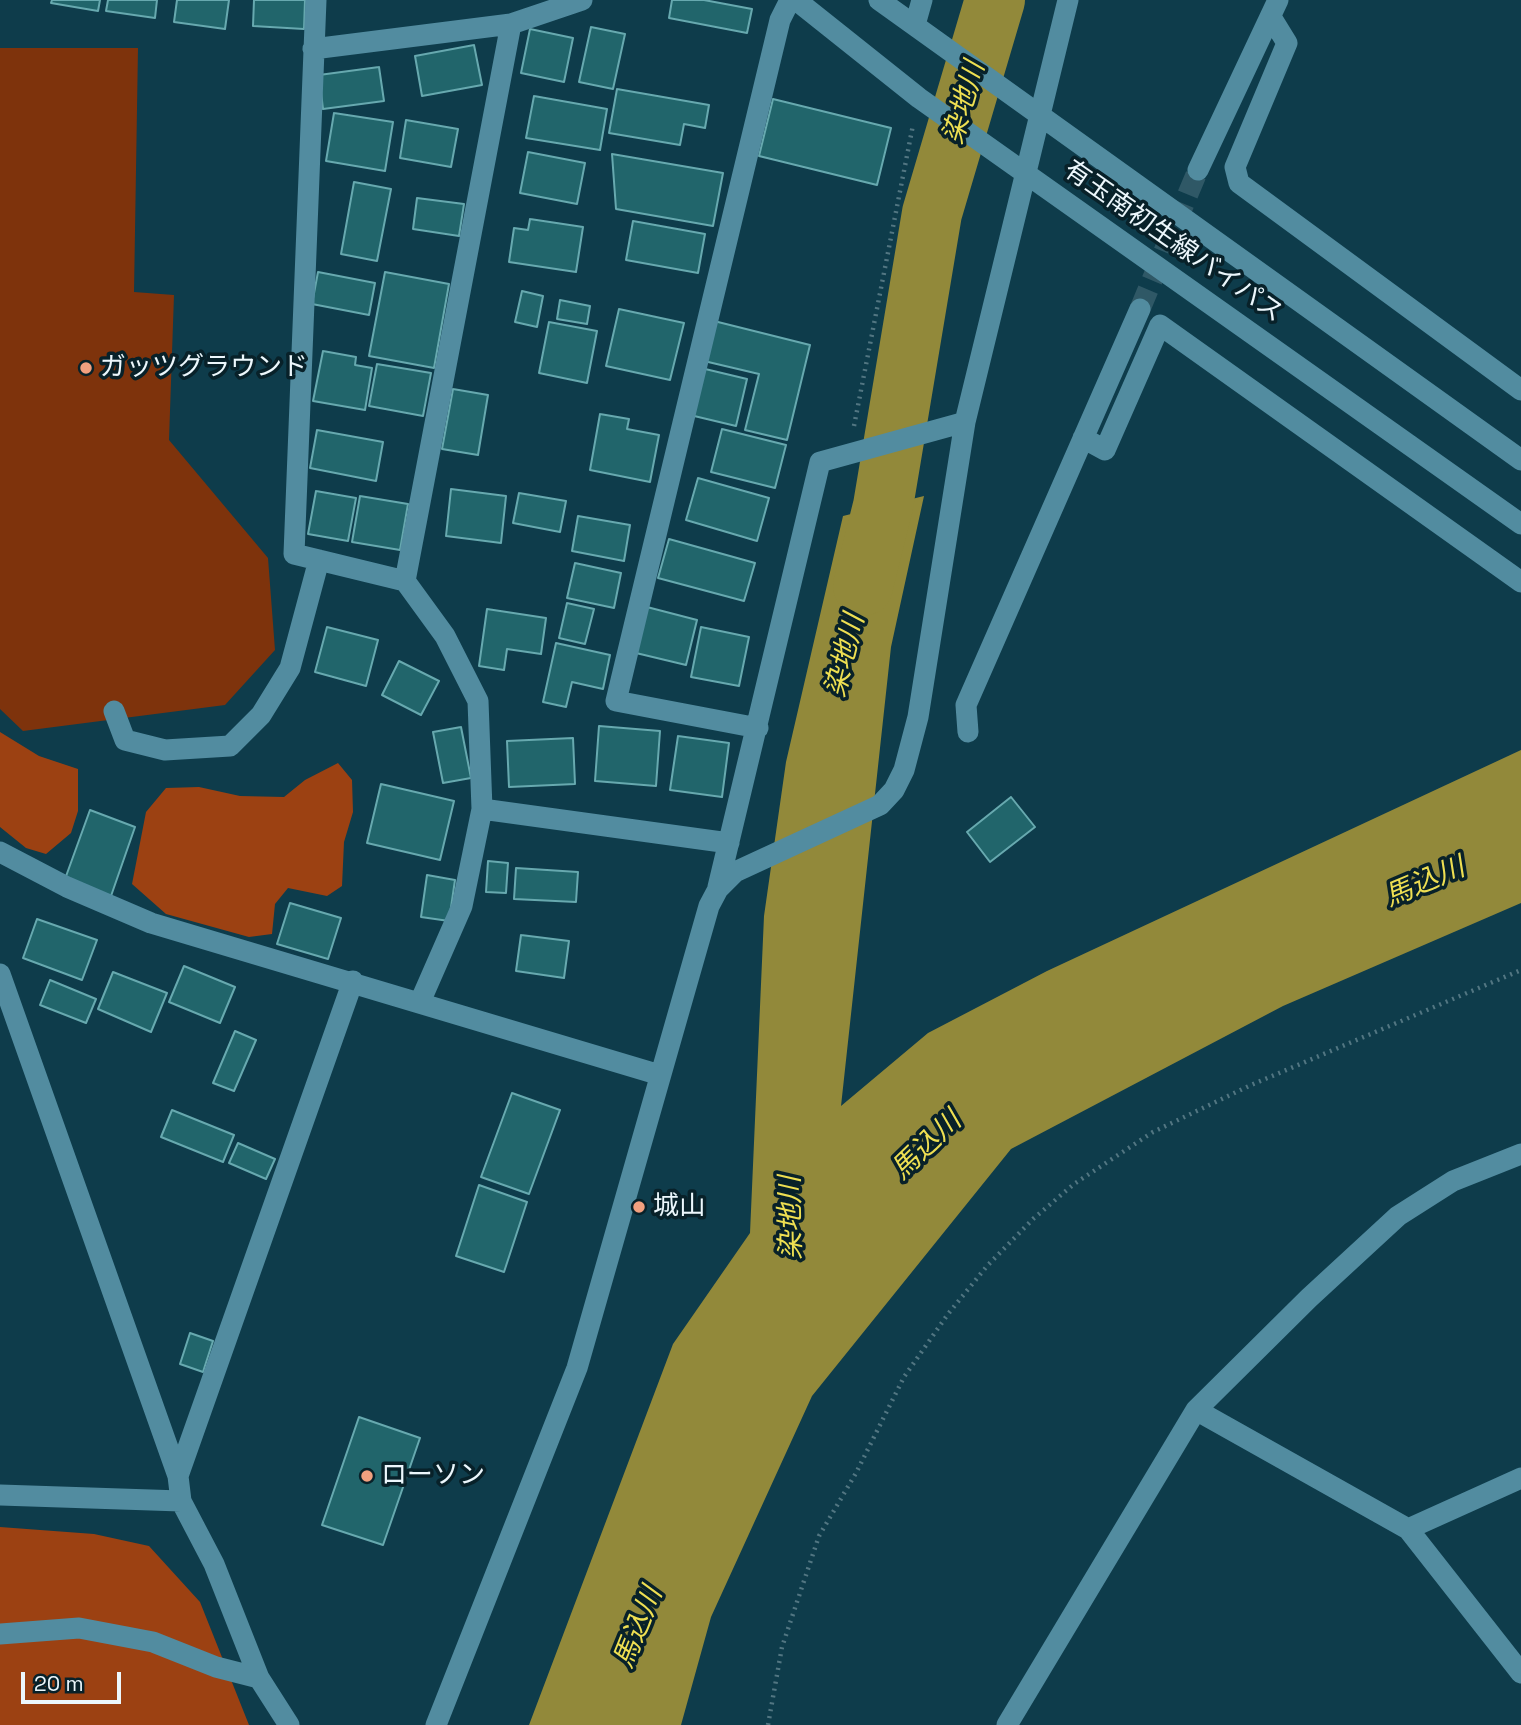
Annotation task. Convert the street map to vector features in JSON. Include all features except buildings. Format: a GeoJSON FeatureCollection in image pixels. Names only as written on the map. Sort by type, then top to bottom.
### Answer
{"type":"FeatureCollection","features":[{"type":"Feature","properties":{"kind":"street"},"geometry":{"type":"LineString","coordinates":[[316,0],[294,554],[405,581],[445,636],[478,701],[482,809],[462,906],[420,1002]]}},
{"type":"Feature","properties":{"kind":"street"},"geometry":{"type":"LineString","coordinates":[[313,50],[511,24],[582,0]]}},
{"type":"Feature","properties":{"kind":"street"},"geometry":{"type":"LineString","coordinates":[[758,728],[616,701],[780,20],[790,0]]}},
{"type":"Feature","properties":{"kind":"street","name":"有玉南初生線バイパス"},"geometry":{"type":"LineString","coordinates":[[796,0],[919,97],[1521,524]]}},
{"type":"Feature","properties":{"kind":"street","name":"有玉南初生線バイパス"},"geometry":{"type":"LineString","coordinates":[[879,0],[1521,460]]}},
{"type":"Feature","properties":{"kind":"street"},"geometry":{"type":"LineString","coordinates":[[915,26],[922,0]]}},
{"type":"Feature","properties":{"kind":"street"},"geometry":{"type":"LineString","coordinates":[[436,1725],[577,1368],[709,906],[718,890],[735,872],[880,805],[894,790],[913,744],[965,422],[1042,116],[1068,0]]}},
{"type":"Feature","properties":{"kind":"street"},"geometry":{"type":"LineString","coordinates":[[1198,170],[1274,8]]}},
{"type":"Feature","properties":{"kind":"street"},"geometry":{"type":"LineString","coordinates":[[1274,8],[1287,43],[1235,167],[1239,183],[1521,390]]}},
{"type":"Feature","properties":{"kind":"street"},"geometry":{"type":"LineString","coordinates":[[405,581],[511,24]]}},
{"type":"Feature","properties":{"kind":"street"},"geometry":{"type":"LineString","coordinates":[[968,732],[966,705],[1140,309]]}},
{"type":"Feature","properties":{"kind":"street"},"geometry":{"type":"LineString","coordinates":[[1083,438],[1105,450],[1160,325],[1521,582]]}},
{"type":"Feature","properties":{"kind":"street"},"geometry":{"type":"LineString","coordinates":[[718,890],[820,461],[965,422]]}},
{"type":"Feature","properties":{"kind":"street"},"geometry":{"type":"LineString","coordinates":[[114,711],[125,740],[165,750],[230,746],[261,715],[290,668],[319,560]]}},
{"type":"Feature","properties":{"kind":"street"},"geometry":{"type":"LineString","coordinates":[[482,809],[729,843]]}},
{"type":"Feature","properties":{"kind":"street"},"geometry":{"type":"LineString","coordinates":[[0,852],[67,887],[151,923],[353,981],[660,1075]]}},
{"type":"Feature","properties":{"kind":"street"},"geometry":{"type":"LineString","coordinates":[[0,974],[178,1476],[181,1502],[214,1564],[259,1678],[289,1725]]}},
{"type":"Feature","properties":{"kind":"street"},"geometry":{"type":"LineString","coordinates":[[178,1476],[353,981]]}},
{"type":"Feature","properties":{"kind":"street"},"geometry":{"type":"LineString","coordinates":[[1007,1725],[1196,1410],[1309,1298],[1398,1216],[1453,1181],[1521,1154]]}},
{"type":"Feature","properties":{"kind":"street"},"geometry":{"type":"LineString","coordinates":[[1196,1410],[1408,1530],[1521,1673]]}},
{"type":"Feature","properties":{"kind":"street"},"geometry":{"type":"LineString","coordinates":[[1408,1530],[1521,1478]]}},
{"type":"Feature","properties":{"kind":"street"},"geometry":{"type":"LineString","coordinates":[[0,1495],[181,1502]]}},
{"type":"Feature","properties":{"kind":"street"},"geometry":{"type":"LineString","coordinates":[[0,1634],[79,1628],[153,1642],[216,1667],[259,1678]]}},
{"type":"Feature","properties":{"kind":"path"},"geometry":{"type":"LineString","coordinates":[[848,454],[914,122]]}},
{"type":"Feature","properties":{"kind":"path"},"geometry":{"type":"LineString","coordinates":[[768,1725],[782,1647],[819,1536],[856,1473],[904,1377],[948,1314],[987,1266],[1033,1219],[1074,1184],[1153,1132],[1251,1085],[1521,970]]}},
{"type":"Feature","properties":{"kind":"shaded area","name":"ガッツグラウンド"},"geometry":{"type":"Polygon","coordinates":[[[0,48],[138,48],[134,292],[174,295],[169,440],[268,558],[275,650],[225,705],[23,731],[0,709],[0,48]]]}},
{"type":"Feature","properties":{"kind":"shaded area"},"geometry":{"type":"Polygon","coordinates":[[[0,732],[39,756],[78,769],[78,811],[71,833],[46,854],[26,848],[0,827],[0,732]]]}},
{"type":"Feature","properties":{"kind":"shaded area"},"geometry":{"type":"Polygon","coordinates":[[[338,763],[352,780],[353,812],[344,842],[342,886],[327,896],[288,888],[275,904],[272,934],[249,937],[166,914],[132,884],[146,812],[166,788],[199,787],[240,796],[284,797],[305,780],[338,763]]]}},
{"type":"Feature","properties":{"kind":"shaded area"},"geometry":{"type":"Polygon","coordinates":[[[0,1527],[94,1534],[149,1546],[200,1602],[249,1725],[0,1725],[0,1527]]]}},
{"type":"Feature","properties":{"kind":"water","name":"馬込川"},"geometry":{"type":"Polygon","coordinates":[[[924,496],[891,647],[841,1106],[928,1033],[1047,971],[1521,750],[1521,903],[1283,1006],[1011,1149],[812,1396],[711,1617],[681,1725],[529,1725],[673,1344],[750,1233],[764,916],[786,762],[843,516],[924,496]]]}},
{"type":"Feature","properties":{"kind":"waterway","name":"染地川"},"geometry":{"type":"LineString","coordinates":[[863,586],[883,506],[932,213],[995,0]]}},
{"type":"Feature","properties":{"kind":"tunnel"},"geometry":{"type":"LineString","coordinates":[[1140,309],[1198,170]]}},
{"type":"Feature","properties":{"kind":"place","name":"ガッツグラウンド"},"geometry":{"type":"Point","coordinates":[86,368]}},
{"type":"Feature","properties":{"kind":"place","name":"城山"},"geometry":{"type":"Point","coordinates":[639,1207]}},
{"type":"Feature","properties":{"kind":"place","name":"ローソン"},"geometry":{"type":"Point","coordinates":[367,1476]}}]}
